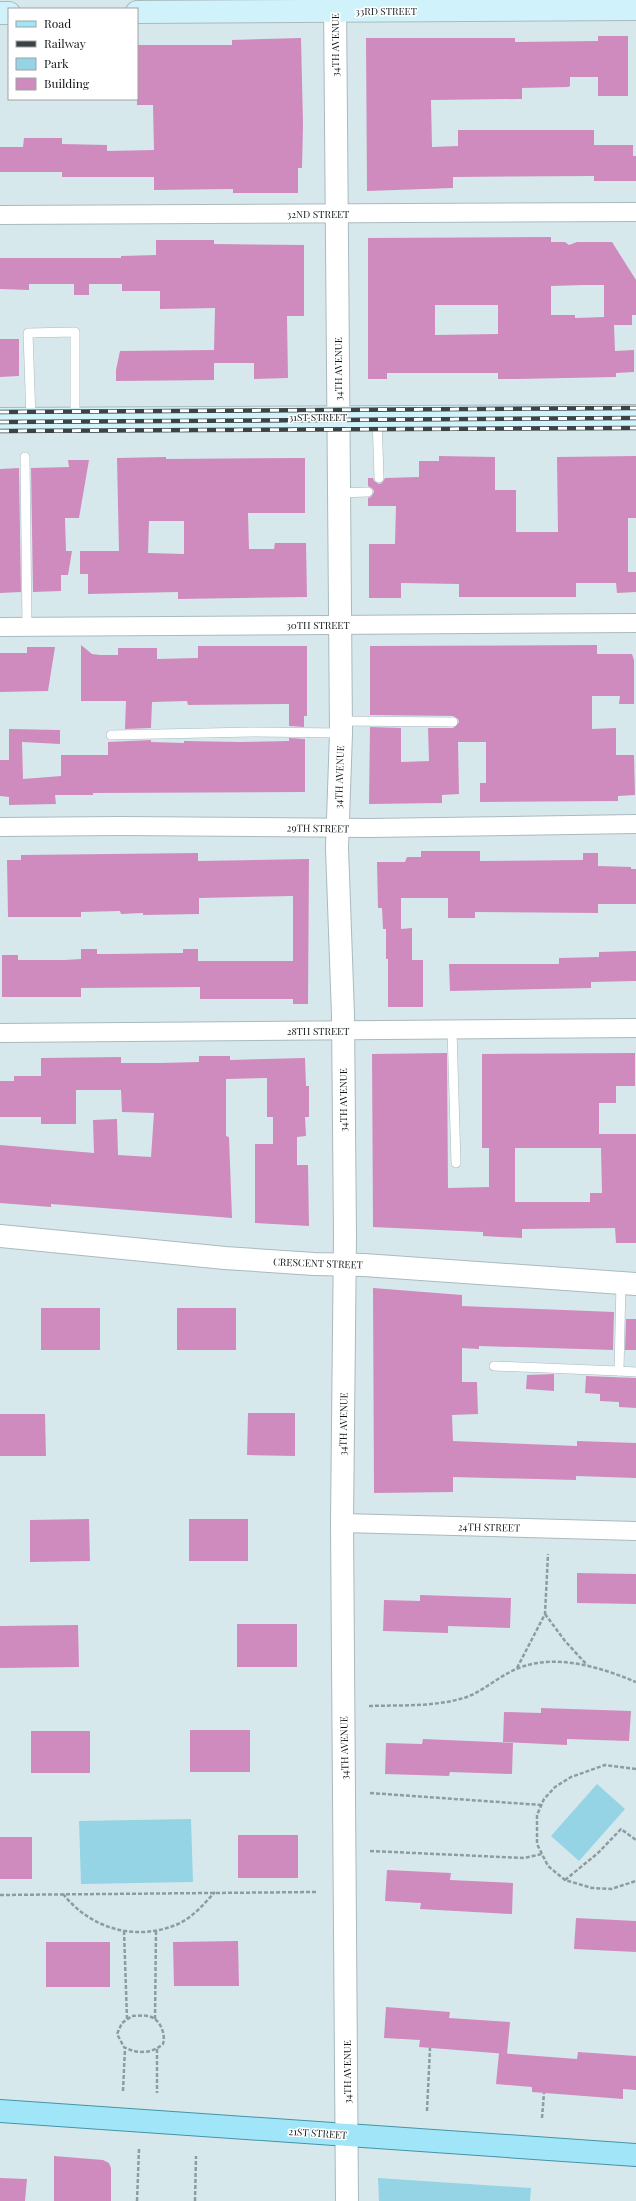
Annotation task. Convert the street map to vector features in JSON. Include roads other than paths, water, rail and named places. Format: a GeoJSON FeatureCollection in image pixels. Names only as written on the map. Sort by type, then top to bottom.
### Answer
{"type":"FeatureCollection","features":[{"type":"Feature","properties":{"kind":"main road","name":"33RD STREET"},"geometry":{"type":"LineString","coordinates":[[138,12],[335,5],[636,9]]}},
{"type":"Feature","properties":{"kind":"main road","name":"31ST STREET"},"geometry":{"type":"LineString","coordinates":[[0,419],[636,416]]}},
{"type":"Feature","properties":{"kind":"main road","name":"21ST STREET"},"geometry":{"type":"LineString","coordinates":[[0,2111],[636,2155]]}},
{"type":"Feature","properties":{"kind":"street","name":"34TH AVENUE"},"geometry":{"type":"LineString","coordinates":[[335,5],[340,625],[338,828],[343,1030],[344,1264],[342,1523],[347,2201]]}},
{"type":"Feature","properties":{"kind":"street","name":"32ND STREET"},"geometry":{"type":"LineString","coordinates":[[0,215],[636,212]]}},
{"type":"Feature","properties":{"kind":"street","name":"30TH STREET"},"geometry":{"type":"LineString","coordinates":[[0,626],[636,624]]}},
{"type":"Feature","properties":{"kind":"street","name":"29TH STREET"},"geometry":{"type":"LineString","coordinates":[[0,827],[121,826],[338,828],[636,824]]}},
{"type":"Feature","properties":{"kind":"street","name":"28TH STREET"},"geometry":{"type":"LineString","coordinates":[[0,1033],[636,1028]]}},
{"type":"Feature","properties":{"kind":"street","name":"CRESCENT STREET"},"geometry":{"type":"LineString","coordinates":[[0,1236],[232,1258],[344,1264],[629,1284]]}},
{"type":"Feature","properties":{"kind":"street","name":"24TH STREET"},"geometry":{"type":"LineString","coordinates":[[342,1523],[636,1531]]}},
{"type":"Feature","properties":{"kind":"lane"},"geometry":{"type":"LineString","coordinates":[[31,419],[28,334],[75,332],[75,419]]}},
{"type":"Feature","properties":{"kind":"lane"},"geometry":{"type":"LineString","coordinates":[[377,417],[379,478]]}},
{"type":"Feature","properties":{"kind":"lane"},"geometry":{"type":"LineString","coordinates":[[26,457],[27,626]]}},
{"type":"Feature","properties":{"kind":"lane"},"geometry":{"type":"LineString","coordinates":[[339,493],[368,492]]}},
{"type":"Feature","properties":{"kind":"lane"},"geometry":{"type":"LineString","coordinates":[[111,735],[253,732],[453,722]]}},
{"type":"Feature","properties":{"kind":"lane"},"geometry":{"type":"LineString","coordinates":[[452,1030],[456,1163]]}},
{"type":"Feature","properties":{"kind":"lane"},"geometry":{"type":"LineString","coordinates":[[619,1371],[629,1284]]}},
{"type":"Feature","properties":{"kind":"lane"},"geometry":{"type":"LineString","coordinates":[[494,1366],[636,1372]]}},
{"type":"Feature","properties":{"kind":"railway"},"geometry":{"type":"LineString","coordinates":[[0,412],[636,408]]}},
{"type":"Feature","properties":{"kind":"railway"},"geometry":{"type":"LineString","coordinates":[[0,422],[636,418]]}},
{"type":"Feature","properties":{"kind":"railway"},"geometry":{"type":"LineString","coordinates":[[0,431],[636,428]]}}]}
